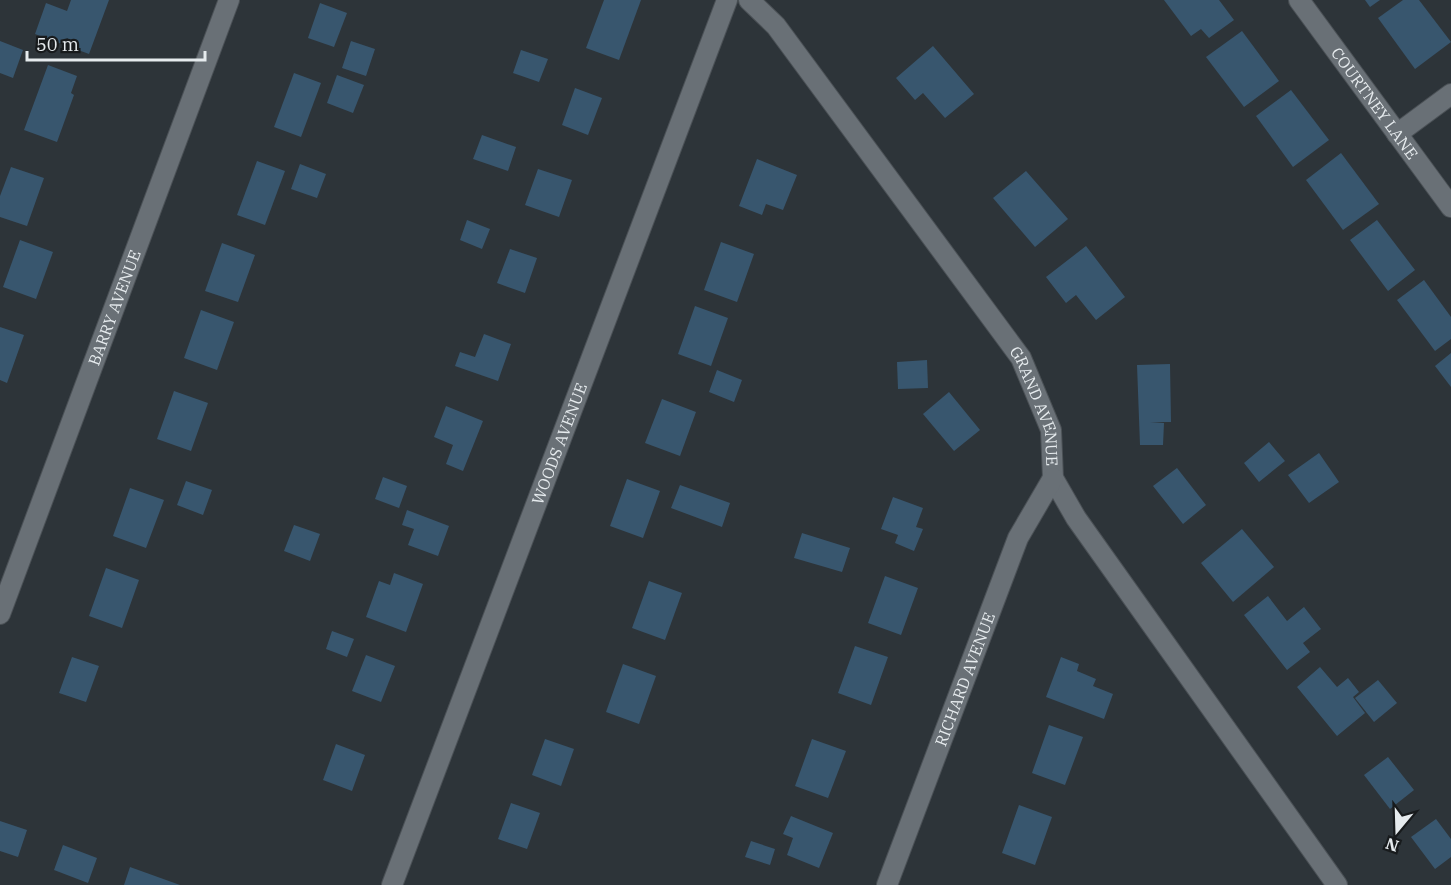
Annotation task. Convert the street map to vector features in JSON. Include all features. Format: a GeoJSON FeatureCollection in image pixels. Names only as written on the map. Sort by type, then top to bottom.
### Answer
{"type":"FeatureCollection","features":[{"type":"Feature","properties":{"kind":"street","name":"BARRY AVENUE"},"geometry":{"type":"LineString","coordinates":[[0,614],[229,0]]}},
{"type":"Feature","properties":{"kind":"street","name":"WOODS AVENUE"},"geometry":{"type":"LineString","coordinates":[[392,885],[727,0]]}},
{"type":"Feature","properties":{"kind":"street","name":"GRAND AVENUE"},"geometry":{"type":"LineString","coordinates":[[749,0],[776,26],[1021,358],[1051,430],[1053,478],[1076,519],[1337,885]]}},
{"type":"Feature","properties":{"kind":"street","name":"COURTNEY LANE"},"geometry":{"type":"LineString","coordinates":[[1299,0],[1451,207]]}},
{"type":"Feature","properties":{"kind":"street"},"geometry":{"type":"LineString","coordinates":[[1397,134],[1451,94]]}},
{"type":"Feature","properties":{"kind":"street","name":"RICHARD AVENUE"},"geometry":{"type":"LineString","coordinates":[[886,885],[1018,538],[1053,478]]}},
{"type":"Feature","properties":{"kind":"building"},"geometry":{"type":"Polygon","coordinates":[[[71,0],[109,0],[89,54],[35,34],[46,3],[67,11],[71,0]]]}},
{"type":"Feature","properties":{"kind":"building"},"geometry":{"type":"Polygon","coordinates":[[[604,0],[641,0],[619,60],[586,48],[604,0]]]}},
{"type":"Feature","properties":{"kind":"building"},"geometry":{"type":"Polygon","coordinates":[[[1164,0],[1219,0],[1234,20],[1209,38],[1201,29],[1191,36],[1164,0]]]}},
{"type":"Feature","properties":{"kind":"building"},"geometry":{"type":"Polygon","coordinates":[[[1365,0],[1380,0],[1370,7],[1365,0]]]}},
{"type":"Feature","properties":{"kind":"building"},"geometry":{"type":"Polygon","coordinates":[[[1403,0],[1419,0],[1451,42],[1415,69],[1378,18],[1403,0]]]}},
{"type":"Feature","properties":{"kind":"building"},"geometry":{"type":"Polygon","coordinates":[[[320,3],[347,13],[334,47],[308,38],[320,3]]]}},
{"type":"Feature","properties":{"kind":"building"},"geometry":{"type":"Polygon","coordinates":[[[1242,31],[1279,81],[1244,107],[1206,57],[1242,31]]]}},
{"type":"Feature","properties":{"kind":"building"},"geometry":{"type":"Polygon","coordinates":[[[0,41],[23,50],[13,78],[0,73],[0,41]]]}},
{"type":"Feature","properties":{"kind":"building"},"geometry":{"type":"Polygon","coordinates":[[[351,41],[375,49],[366,76],[342,68],[351,41]]]}},
{"type":"Feature","properties":{"kind":"building"},"geometry":{"type":"Polygon","coordinates":[[[933,46],[974,94],[945,118],[923,93],[915,100],[896,78],[933,46]]]}},
{"type":"Feature","properties":{"kind":"building"},"geometry":{"type":"Polygon","coordinates":[[[521,50],[548,59],[539,82],[513,73],[521,50]]]}},
{"type":"Feature","properties":{"kind":"building"},"geometry":{"type":"Polygon","coordinates":[[[48,65],[77,76],[71,93],[74,95],[57,142],[24,130],[48,65]]]}},
{"type":"Feature","properties":{"kind":"building"},"geometry":{"type":"Polygon","coordinates":[[[294,73],[321,83],[301,137],[274,127],[294,73]]]}},
{"type":"Feature","properties":{"kind":"building"},"geometry":{"type":"Polygon","coordinates":[[[337,75],[364,85],[353,113],[327,103],[337,75]]]}},
{"type":"Feature","properties":{"kind":"building"},"geometry":{"type":"Polygon","coordinates":[[[575,88],[602,98],[588,135],[562,125],[575,88]]]}},
{"type":"Feature","properties":{"kind":"building"},"geometry":{"type":"Polygon","coordinates":[[[1291,90],[1329,140],[1293,167],[1256,116],[1291,90]]]}},
{"type":"Feature","properties":{"kind":"building"},"geometry":{"type":"Polygon","coordinates":[[[482,135],[516,147],[508,171],[473,159],[482,135]]]}},
{"type":"Feature","properties":{"kind":"building"},"geometry":{"type":"Polygon","coordinates":[[[1341,153],[1379,204],[1343,230],[1306,180],[1341,153]]]}},
{"type":"Feature","properties":{"kind":"building"},"geometry":{"type":"Polygon","coordinates":[[[757,159],[797,175],[783,210],[766,204],[762,215],[739,206],[757,159]]]}},
{"type":"Feature","properties":{"kind":"building"},"geometry":{"type":"Polygon","coordinates":[[[257,161],[285,171],[265,225],[237,215],[257,161]]]}},
{"type":"Feature","properties":{"kind":"building"},"geometry":{"type":"Polygon","coordinates":[[[300,164],[326,174],[317,198],[291,189],[300,164]]]}},
{"type":"Feature","properties":{"kind":"building"},"geometry":{"type":"Polygon","coordinates":[[[11,167],[44,178],[27,226],[0,217],[0,196],[11,167]]]}},
{"type":"Feature","properties":{"kind":"building"},"geometry":{"type":"Polygon","coordinates":[[[538,169],[572,180],[559,217],[525,205],[538,169]]]}},
{"type":"Feature","properties":{"kind":"building"},"geometry":{"type":"Polygon","coordinates":[[[1026,171],[1068,219],[1035,247],[993,198],[1026,171]]]}},
{"type":"Feature","properties":{"kind":"building"},"geometry":{"type":"Polygon","coordinates":[[[467,220],[490,229],[482,249],[460,240],[467,220]]]}},
{"type":"Feature","properties":{"kind":"building"},"geometry":{"type":"Polygon","coordinates":[[[1377,220],[1415,270],[1388,291],[1350,240],[1377,220]]]}},
{"type":"Feature","properties":{"kind":"building"},"geometry":{"type":"Polygon","coordinates":[[[20,240],[53,252],[36,299],[3,287],[20,240]]]}},
{"type":"Feature","properties":{"kind":"building"},"geometry":{"type":"Polygon","coordinates":[[[721,242],[754,254],[737,302],[704,290],[721,242]]]}},
{"type":"Feature","properties":{"kind":"building"},"geometry":{"type":"Polygon","coordinates":[[[222,243],[255,255],[238,302],[205,291],[222,243]]]}},
{"type":"Feature","properties":{"kind":"building"},"geometry":{"type":"Polygon","coordinates":[[[1086,246],[1125,297],[1096,320],[1076,295],[1066,303],[1046,277],[1086,246]]]}},
{"type":"Feature","properties":{"kind":"building"},"geometry":{"type":"Polygon","coordinates":[[[510,249],[537,258],[525,293],[497,283],[510,249]]]}},
{"type":"Feature","properties":{"kind":"building"},"geometry":{"type":"Polygon","coordinates":[[[1424,280],[1451,317],[1451,339],[1435,351],[1397,300],[1424,280]]]}},
{"type":"Feature","properties":{"kind":"building"},"geometry":{"type":"Polygon","coordinates":[[[695,306],[728,318],[711,366],[678,354],[695,306]]]}},
{"type":"Feature","properties":{"kind":"building"},"geometry":{"type":"Polygon","coordinates":[[[201,310],[234,322],[217,370],[184,358],[201,310]]]}},
{"type":"Feature","properties":{"kind":"building"},"geometry":{"type":"Polygon","coordinates":[[[0,327],[24,335],[7,383],[0,380],[0,327]]]}},
{"type":"Feature","properties":{"kind":"building"},"geometry":{"type":"Polygon","coordinates":[[[484,334],[511,344],[498,381],[455,366],[460,352],[475,357],[484,334]]]}},
{"type":"Feature","properties":{"kind":"building"},"geometry":{"type":"Polygon","coordinates":[[[1451,353],[1451,387],[1435,366],[1451,353]]]}},
{"type":"Feature","properties":{"kind":"building"},"geometry":{"type":"Polygon","coordinates":[[[927,360],[928,388],[898,389],[897,362],[927,360]]]}},
{"type":"Feature","properties":{"kind":"building"},"geometry":{"type":"Polygon","coordinates":[[[1170,364],[1171,422],[1150,422],[1164,423],[1163,445],[1140,445],[1137,365],[1170,364]]]}},
{"type":"Feature","properties":{"kind":"building"},"geometry":{"type":"Polygon","coordinates":[[[717,370],[742,380],[734,402],[709,392],[717,370]]]}},
{"type":"Feature","properties":{"kind":"building"},"geometry":{"type":"Polygon","coordinates":[[[174,391],[208,403],[191,451],[157,439],[174,391]]]}},
{"type":"Feature","properties":{"kind":"building"},"geometry":{"type":"Polygon","coordinates":[[[949,392],[980,430],[954,451],[923,414],[949,392]]]}},
{"type":"Feature","properties":{"kind":"building"},"geometry":{"type":"Polygon","coordinates":[[[662,399],[696,412],[680,456],[645,443],[662,399]]]}},
{"type":"Feature","properties":{"kind":"building"},"geometry":{"type":"Polygon","coordinates":[[[446,406],[483,421],[463,471],[446,464],[453,445],[434,437],[446,406]]]}},
{"type":"Feature","properties":{"kind":"building"},"geometry":{"type":"Polygon","coordinates":[[[1269,442],[1285,461],[1259,482],[1244,463],[1269,442]]]}},
{"type":"Feature","properties":{"kind":"building"},"geometry":{"type":"Polygon","coordinates":[[[1319,453],[1339,482],[1309,503],[1288,475],[1319,453]]]}},
{"type":"Feature","properties":{"kind":"building"},"geometry":{"type":"Polygon","coordinates":[[[1177,468],[1206,505],[1183,524],[1153,486],[1177,468]]]}},
{"type":"Feature","properties":{"kind":"building"},"geometry":{"type":"Polygon","coordinates":[[[383,477],[407,486],[399,508],[375,499],[383,477]]]}},
{"type":"Feature","properties":{"kind":"building"},"geometry":{"type":"Polygon","coordinates":[[[627,479],[660,491],[643,538],[610,526],[627,479]]]}},
{"type":"Feature","properties":{"kind":"building"},"geometry":{"type":"Polygon","coordinates":[[[186,481],[212,490],[203,515],[177,505],[186,481]]]}},
{"type":"Feature","properties":{"kind":"building"},"geometry":{"type":"Polygon","coordinates":[[[680,485],[730,503],[722,527],[671,508],[680,485]]]}},
{"type":"Feature","properties":{"kind":"building"},"geometry":{"type":"Polygon","coordinates":[[[130,488],[164,500],[146,548],[113,536],[130,488]]]}},
{"type":"Feature","properties":{"kind":"building"},"geometry":{"type":"Polygon","coordinates":[[[893,497],[923,508],[916,527],[923,529],[914,551],[895,543],[898,535],[881,529],[893,497]]]}},
{"type":"Feature","properties":{"kind":"building"},"geometry":{"type":"Polygon","coordinates":[[[407,510],[449,526],[438,556],[408,545],[414,529],[402,525],[407,510]]]}},
{"type":"Feature","properties":{"kind":"building"},"geometry":{"type":"Polygon","coordinates":[[[294,525],[320,534],[310,561],[284,551],[294,525]]]}},
{"type":"Feature","properties":{"kind":"building"},"geometry":{"type":"Polygon","coordinates":[[[1242,529],[1274,567],[1233,602],[1201,563],[1242,529]]]}},
{"type":"Feature","properties":{"kind":"building"},"geometry":{"type":"Polygon","coordinates":[[[802,533],[850,548],[842,572],[794,558],[802,533]]]}},
{"type":"Feature","properties":{"kind":"building"},"geometry":{"type":"Polygon","coordinates":[[[106,568],[139,580],[122,628],[89,616],[106,568]]]}},
{"type":"Feature","properties":{"kind":"building"},"geometry":{"type":"Polygon","coordinates":[[[394,573],[423,584],[406,632],[366,617],[379,581],[390,585],[394,573]]]}},
{"type":"Feature","properties":{"kind":"building"},"geometry":{"type":"Polygon","coordinates":[[[885,576],[918,588],[901,635],[868,623],[885,576]]]}},
{"type":"Feature","properties":{"kind":"building"},"geometry":{"type":"Polygon","coordinates":[[[649,581],[682,593],[665,640],[632,628],[649,581]]]}},
{"type":"Feature","properties":{"kind":"building"},"geometry":{"type":"Polygon","coordinates":[[[1268,596],[1287,621],[1304,607],[1321,629],[1303,643],[1310,652],[1287,670],[1244,615],[1268,596]]]}},
{"type":"Feature","properties":{"kind":"building"},"geometry":{"type":"Polygon","coordinates":[[[332,631],[354,639],[347,657],[326,649],[332,631]]]}},
{"type":"Feature","properties":{"kind":"building"},"geometry":{"type":"Polygon","coordinates":[[[855,646],[888,657],[871,705],[838,693],[855,646]]]}},
{"type":"Feature","properties":{"kind":"building"},"geometry":{"type":"Polygon","coordinates":[[[366,655],[395,666],[381,702],[352,691],[366,655]]]}},
{"type":"Feature","properties":{"kind":"building"},"geometry":{"type":"Polygon","coordinates":[[[72,657],[99,666],[86,702],[59,693],[72,657]]]}},
{"type":"Feature","properties":{"kind":"building"},"geometry":{"type":"Polygon","coordinates":[[[1061,657],[1079,664],[1077,671],[1096,679],[1093,686],[1113,694],[1104,719],[1046,697],[1061,657]]]}},
{"type":"Feature","properties":{"kind":"building"},"geometry":{"type":"Polygon","coordinates":[[[623,664],[656,676],[639,724],[606,712],[623,664]]]}},
{"type":"Feature","properties":{"kind":"building"},"geometry":{"type":"Polygon","coordinates":[[[1320,667],[1337,687],[1348,678],[1359,692],[1353,697],[1365,713],[1337,736],[1297,687],[1320,667]]]}},
{"type":"Feature","properties":{"kind":"building"},"geometry":{"type":"Polygon","coordinates":[[[1378,680],[1397,703],[1374,722],[1355,698],[1378,680]]]}},
{"type":"Feature","properties":{"kind":"building"},"geometry":{"type":"Polygon","coordinates":[[[1049,725],[1083,737],[1065,785],[1032,773],[1049,725]]]}},
{"type":"Feature","properties":{"kind":"building"},"geometry":{"type":"Polygon","coordinates":[[[545,739],[574,749],[561,786],[532,775],[545,739]]]}},
{"type":"Feature","properties":{"kind":"building"},"geometry":{"type":"Polygon","coordinates":[[[812,739],[846,751],[828,798],[795,786],[812,739]]]}},
{"type":"Feature","properties":{"kind":"building"},"geometry":{"type":"Polygon","coordinates":[[[336,744],[365,755],[352,791],[323,780],[336,744]]]}},
{"type":"Feature","properties":{"kind":"building"},"geometry":{"type":"Polygon","coordinates":[[[1388,757],[1414,790],[1390,809],[1364,775],[1388,757]]]}},
{"type":"Feature","properties":{"kind":"building"},"geometry":{"type":"Polygon","coordinates":[[[511,803],[540,813],[527,849],[498,839],[511,803]]]}},
{"type":"Feature","properties":{"kind":"building"},"geometry":{"type":"Polygon","coordinates":[[[1019,805],[1052,817],[1035,865],[1002,853],[1019,805]]]}},
{"type":"Feature","properties":{"kind":"building"},"geometry":{"type":"Polygon","coordinates":[[[791,816],[833,833],[819,868],[787,855],[793,838],[783,834],[791,816]]]}},
{"type":"Feature","properties":{"kind":"building"},"geometry":{"type":"Polygon","coordinates":[[[1436,819],[1451,839],[1451,857],[1435,869],[1411,837],[1436,819]]]}},
{"type":"Feature","properties":{"kind":"building"},"geometry":{"type":"Polygon","coordinates":[[[0,821],[27,830],[18,857],[0,851],[0,821]]]}},
{"type":"Feature","properties":{"kind":"building"},"geometry":{"type":"Polygon","coordinates":[[[751,841],[775,849],[770,865],[745,857],[751,841]]]}},
{"type":"Feature","properties":{"kind":"building"},"geometry":{"type":"Polygon","coordinates":[[[63,845],[97,858],[88,883],[54,870],[63,845]]]}},
{"type":"Feature","properties":{"kind":"building"},"geometry":{"type":"Polygon","coordinates":[[[130,867],[180,885],[124,885],[130,867]]]}}]}
